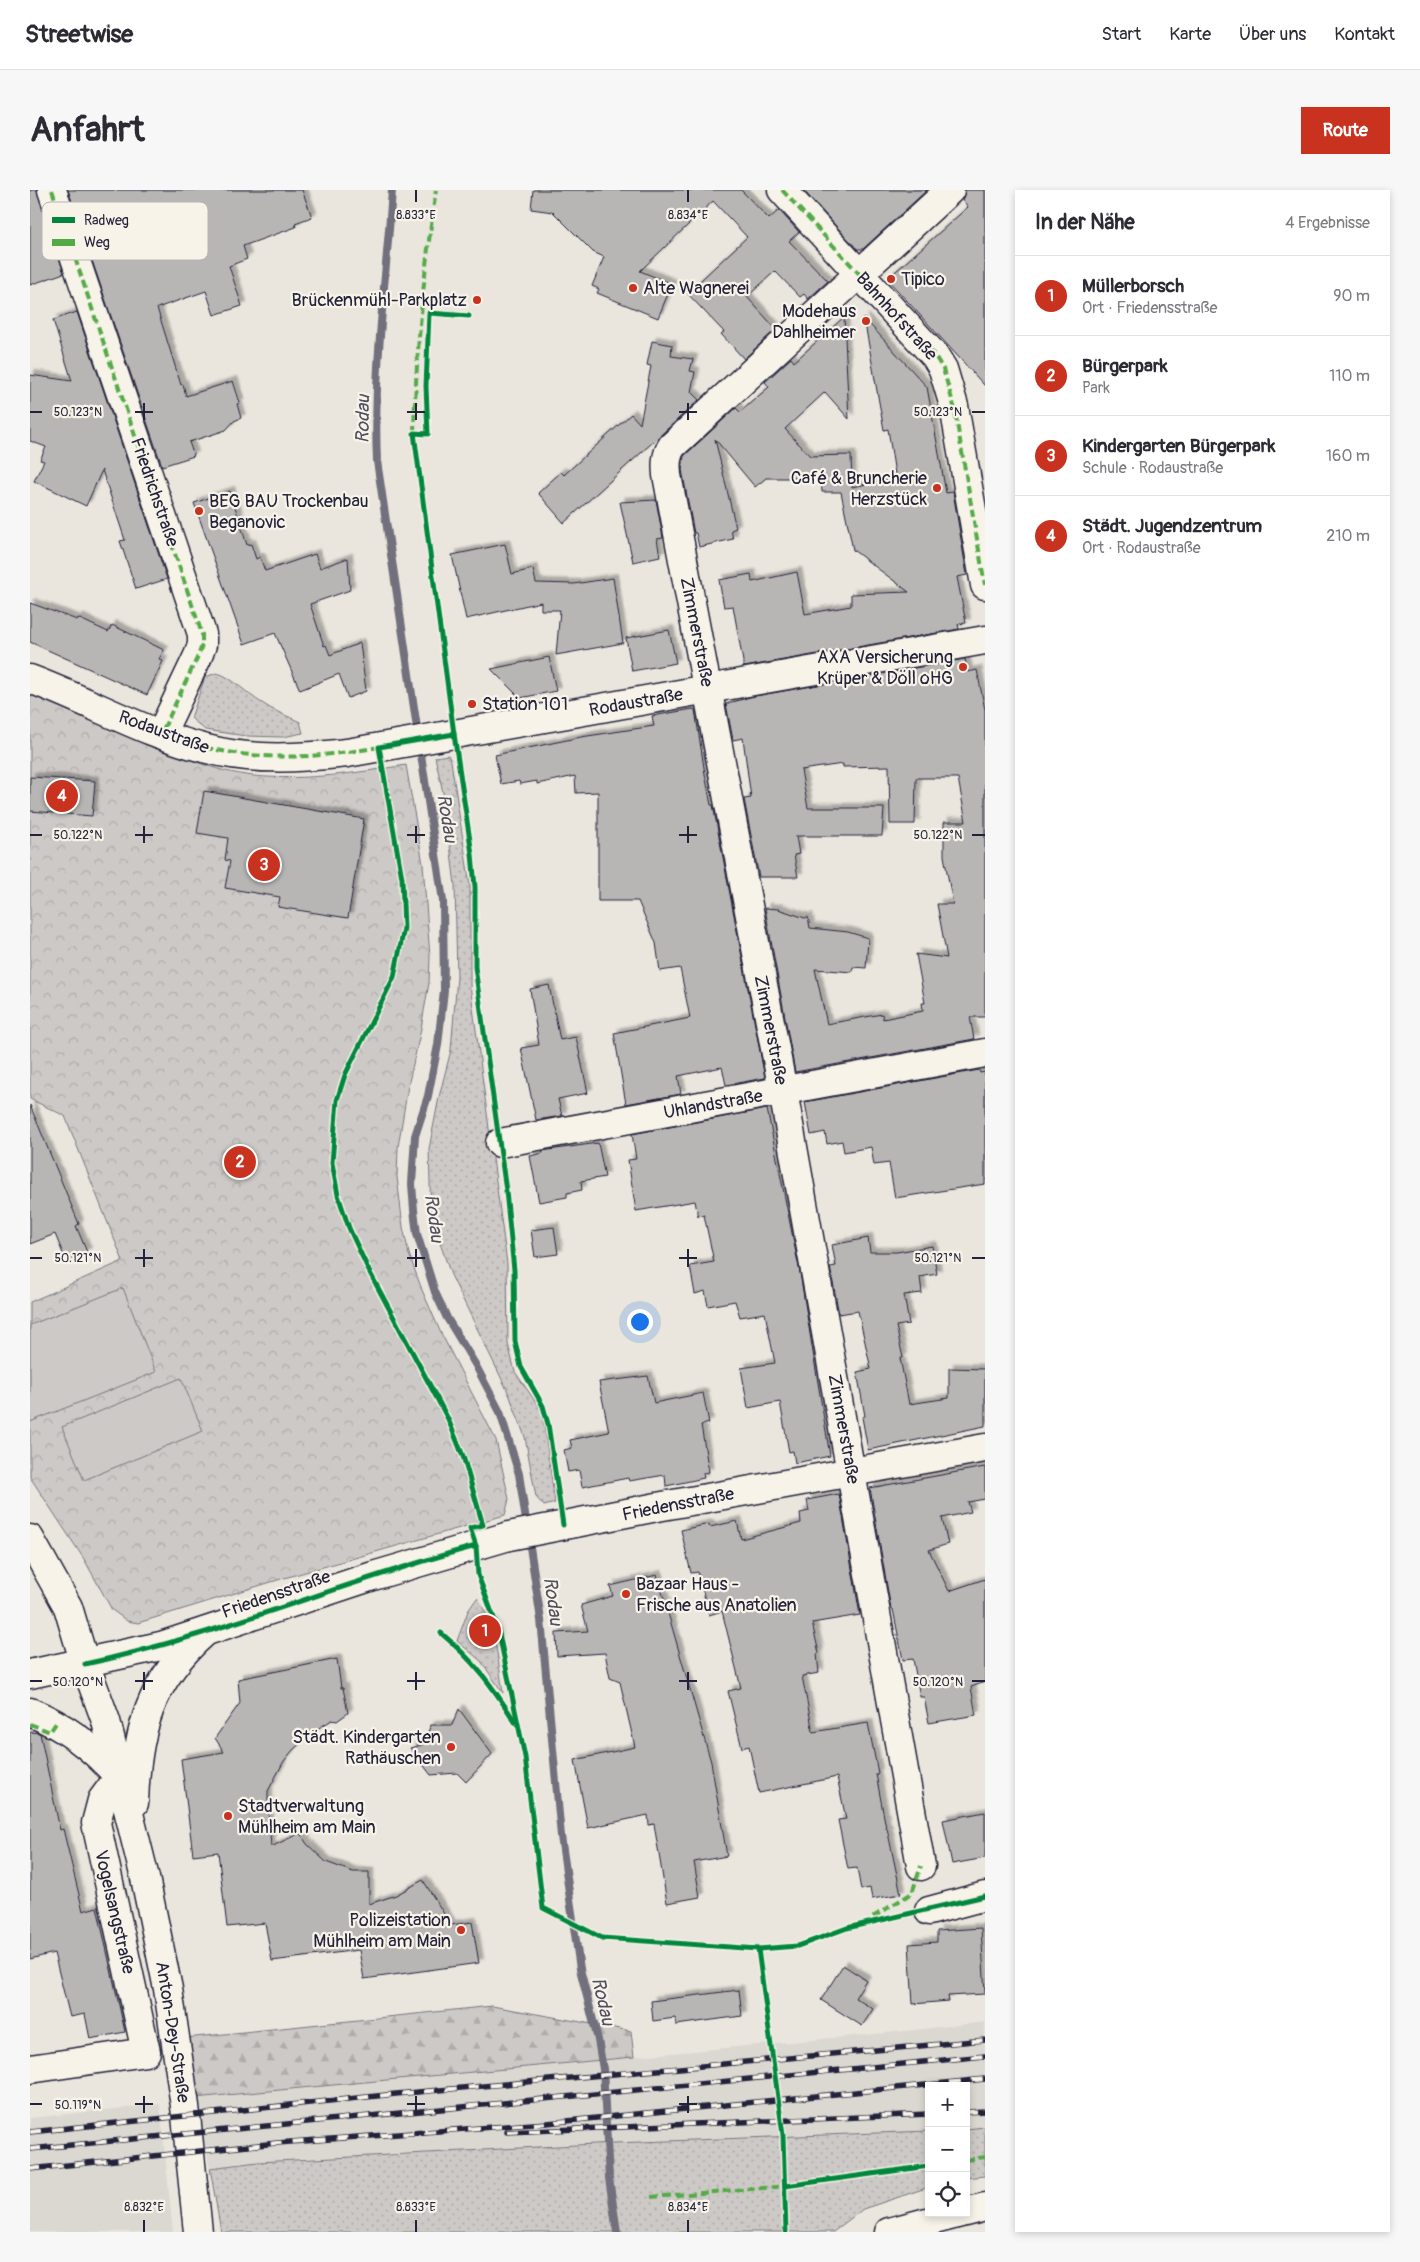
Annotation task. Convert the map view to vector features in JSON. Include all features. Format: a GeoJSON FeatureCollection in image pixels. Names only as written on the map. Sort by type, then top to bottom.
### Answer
{"type":"FeatureCollection","features":[{"type":"Feature","properties":{"kind":"street","name":"Friedrichstraße"},"geometry":{"type":"LineString","coordinates":[[52,190],[56,202]]}},
{"type":"Feature","properties":{"kind":"street","name":"Bahnhofstraße"},"geometry":{"type":"LineString","coordinates":[[782,190],[858,275],[935,356],[943,369],[954,406],[985,585]]}},
{"type":"Feature","properties":{"kind":"street","name":"Zimmerstraße"},"geometry":{"type":"LineString","coordinates":[[921,1866],[783,1091],[667,475],[668,453],[672,446],[950,190]]}},
{"type":"Feature","properties":{"kind":"street","name":"Friedrichstraße"},"geometry":{"type":"LineString","coordinates":[[76,260],[202,634],[202,645],[198,656],[161,734]]}},
{"type":"Feature","properties":{"kind":"street","name":"Rodaustraße"},"geometry":{"type":"LineString","coordinates":[[30,679],[161,734],[208,750],[262,757],[316,756],[379,747],[708,690],[985,640]]}},
{"type":"Feature","properties":{"kind":"street","name":"Uhlandstraße"},"geometry":{"type":"LineString","coordinates":[[500,1143],[985,1054]]}},
{"type":"Feature","properties":{"kind":"street","name":"Friedensstraße"},"geometry":{"type":"LineString","coordinates":[[30,1674],[144,1651],[373,1576],[509,1536],[985,1448]]}},
{"type":"Feature","properties":{"kind":"street","name":"Anton-Dey-Straße"},"geometry":{"type":"LineString","coordinates":[[30,1539],[68,1608],[85,1664],[106,1721],[168,1989],[185,2106],[198,2232]]}},
{"type":"Feature","properties":{"kind":"street","name":"Anton-Dey-Straße"},"geometry":{"type":"LineString","coordinates":[[133,1835],[135,1778],[140,1738],[148,1710],[155,1693],[171,1667],[186,1648],[205,1632]]}},
{"type":"Feature","properties":{"kind":"street"},"geometry":{"type":"LineString","coordinates":[[30,1712],[74,1735],[103,1759],[119,1777]]}},
{"type":"Feature","properties":{"kind":"street","name":"Vogelsangstraße"},"geometry":{"type":"LineString","coordinates":[[30,2069],[147,2058],[96,1823],[102,1800],[119,1777]]}},
{"type":"Feature","properties":{"kind":"street"},"geometry":{"type":"LineString","coordinates":[[929,1910],[985,1896]]}},
{"type":"Feature","properties":{"kind":"street"},"geometry":{"type":"LineString","coordinates":[[970,2211],[985,2207]]}},
{"type":"Feature","properties":{"kind":"street"},"geometry":{"type":"LineString","coordinates":[[890,2232],[946,2217]]}},
{"type":"Feature","properties":{"kind":"shaded area"},"geometry":{"type":"Polygon","coordinates":[[[985,2022],[985,2127],[970,2129],[970,2082],[925,2082],[925,2131],[614,2143],[258,2162],[210,2168],[194,2098],[985,2022]]]}},
{"type":"Feature","properties":{"kind":"shaded area"},"geometry":{"type":"Polygon","coordinates":[[[160,2104],[173,2232],[30,2232],[30,2118],[160,2104]]]}},
{"type":"Feature","properties":{"kind":"green space"},"geometry":{"type":"Polygon","coordinates":[[[217,673],[228,678],[266,706],[300,722],[303,733],[283,737],[246,736],[205,730],[191,718],[205,677],[217,673]]]}},
{"type":"Feature","properties":{"kind":"green space"},"geometry":{"type":"Polygon","coordinates":[[[30,693],[181,756],[224,771],[239,774],[292,778],[311,777],[406,765],[423,864],[430,957],[429,983],[408,1086],[398,1147],[397,1177],[403,1227],[409,1254],[422,1290],[440,1331],[496,1440],[509,1499],[505,1515],[281,1579],[138,1623],[127,1621],[112,1610],[84,1559],[30,1477],[30,1302],[123,1261],[65,1116],[30,1099],[30,693]]]}},
{"type":"Feature","properties":{"kind":"green space"},"geometry":{"type":"Polygon","coordinates":[[[448,755],[451,761],[470,886],[470,985],[507,1264],[508,1344],[515,1372],[542,1411],[555,1503],[544,1506],[536,1497],[525,1437],[509,1394],[451,1275],[431,1217],[429,1149],[439,1097],[451,1050],[457,977],[455,885],[444,797],[435,757],[448,755]]]}},
{"type":"Feature","properties":{"kind":"green space"},"geometry":{"type":"Polygon","coordinates":[[[123,1288],[156,1372],[30,1422],[30,1325],[123,1288]]]}},
{"type":"Feature","properties":{"kind":"green space"},"geometry":{"type":"Polygon","coordinates":[[[181,1378],[203,1431],[84,1480],[62,1427],[181,1378]]]}},
{"type":"Feature","properties":{"kind":"green space"},"geometry":{"type":"Polygon","coordinates":[[[477,1598],[492,1631],[498,1656],[503,1693],[481,1661],[457,1641],[468,1611],[477,1598]]]}},
{"type":"Feature","properties":{"kind":"green space"},"geometry":{"type":"Polygon","coordinates":[[[492,2006],[631,2031],[634,2057],[194,2098],[186,2038],[492,2006]]]}},
{"type":"Feature","properties":{"kind":"green space"},"geometry":{"type":"Polygon","coordinates":[[[985,2127],[985,2176],[970,2178],[970,2129],[985,2127]]]}},
{"type":"Feature","properties":{"kind":"green space"},"geometry":{"type":"Polygon","coordinates":[[[925,2131],[925,2188],[863,2209],[833,2232],[221,2232],[210,2168],[258,2162],[614,2143],[925,2131]]]}},
{"type":"Feature","properties":{"kind":"building"},"geometry":{"type":"Polygon","coordinates":[[[30,190],[37,190],[42,205],[42,260],[60,260],[64,273],[30,285],[30,190]]]}},
{"type":"Feature","properties":{"kind":"building"},"geometry":{"type":"Polygon","coordinates":[[[68,190],[302,190],[312,217],[295,223],[296,227],[243,246],[247,259],[229,266],[242,306],[214,315],[206,291],[157,308],[186,396],[233,381],[240,403],[237,404],[241,418],[234,421],[226,430],[189,442],[194,456],[162,466],[92,260],[208,260],[208,202],[72,202],[68,190]]]}},
{"type":"Feature","properties":{"kind":"building"},"geometry":{"type":"Polygon","coordinates":[[[533,190],[741,190],[769,219],[779,210],[799,232],[789,241],[828,281],[808,299],[804,294],[800,297],[775,271],[747,297],[776,329],[744,359],[721,334],[724,332],[687,293],[747,237],[713,201],[640,271],[672,284],[658,318],[597,293],[599,289],[592,286],[604,257],[593,252],[553,212],[531,209],[533,190]]]}},
{"type":"Feature","properties":{"kind":"building"},"geometry":{"type":"Polygon","coordinates":[[[803,190],[927,190],[863,249],[857,249],[803,190]]]}},
{"type":"Feature","properties":{"kind":"building"},"geometry":{"type":"Polygon","coordinates":[[[965,190],[985,190],[985,386],[887,279],[968,207],[962,199],[965,190]]]}},
{"type":"Feature","properties":{"kind":"building"},"geometry":{"type":"Polygon","coordinates":[[[77,312],[167,579],[136,589],[120,541],[125,540],[102,470],[86,506],[34,481],[44,461],[40,460],[46,447],[30,441],[30,375],[72,381],[53,320],[77,312]]]}},
{"type":"Feature","properties":{"kind":"building"},"geometry":{"type":"Polygon","coordinates":[[[844,317],[849,419],[825,392],[785,429],[810,456],[851,455],[852,487],[892,479],[891,475],[895,474],[888,429],[884,430],[864,318],[927,387],[946,493],[953,492],[967,575],[957,577],[966,623],[958,624],[959,629],[744,667],[733,606],[724,607],[719,580],[751,574],[752,582],[797,572],[805,614],[851,606],[851,594],[909,592],[853,550],[841,492],[822,492],[821,478],[766,478],[755,487],[715,439],[736,528],[731,530],[733,539],[699,547],[696,533],[694,533],[682,470],[684,456],[736,408],[740,412],[769,387],[765,382],[791,358],[794,362],[844,317]]]}},
{"type":"Feature","properties":{"kind":"building"},"geometry":{"type":"Polygon","coordinates":[[[652,341],[672,345],[671,356],[693,359],[690,371],[695,372],[691,392],[699,400],[564,523],[538,493],[561,472],[564,475],[631,414],[640,424],[651,366],[647,365],[652,341]]]}},
{"type":"Feature","properties":{"kind":"building"},"geometry":{"type":"Polygon","coordinates":[[[230,491],[247,545],[251,544],[256,559],[260,557],[265,571],[315,554],[320,568],[348,558],[350,590],[310,604],[324,646],[326,645],[330,655],[360,643],[366,691],[348,698],[339,674],[300,690],[275,633],[244,644],[194,503],[230,491]]]}},
{"type":"Feature","properties":{"kind":"building"},"geometry":{"type":"Polygon","coordinates":[[[656,500],[663,538],[657,539],[660,556],[633,562],[620,502],[656,500]]]}},
{"type":"Feature","properties":{"kind":"building"},"geometry":{"type":"Polygon","coordinates":[[[505,544],[512,574],[533,569],[536,583],[574,584],[613,578],[623,643],[556,655],[560,610],[541,610],[541,602],[466,619],[452,555],[505,544]]]}},
{"type":"Feature","properties":{"kind":"building"},"geometry":{"type":"Polygon","coordinates":[[[30,603],[77,620],[78,618],[108,632],[112,625],[164,650],[159,659],[163,661],[147,695],[30,642],[30,603]]]}},
{"type":"Feature","properties":{"kind":"building"},"geometry":{"type":"Polygon","coordinates":[[[669,630],[676,663],[632,671],[626,638],[669,630]]]}},
{"type":"Feature","properties":{"kind":"building"},"geometry":{"type":"Polygon","coordinates":[[[549,657],[556,691],[520,698],[491,669],[549,657]]]}},
{"type":"Feature","properties":{"kind":"building"},"geometry":{"type":"Polygon","coordinates":[[[965,659],[968,672],[977,670],[985,710],[985,1017],[970,1017],[974,1039],[795,1072],[765,908],[778,909],[805,918],[808,917],[810,928],[848,932],[868,938],[866,968],[853,967],[852,972],[815,969],[827,1024],[882,1014],[883,1019],[923,1011],[922,1003],[925,1003],[916,954],[947,958],[937,904],[953,904],[944,856],[944,822],[966,822],[958,778],[916,778],[915,824],[890,824],[889,766],[843,767],[843,764],[801,770],[808,808],[884,808],[882,836],[796,836],[799,854],[794,855],[798,877],[759,877],[744,799],[751,798],[743,738],[733,740],[726,704],[750,697],[965,659]]]}},
{"type":"Feature","properties":{"kind":"building"},"geometry":{"type":"Polygon","coordinates":[[[695,710],[705,774],[711,805],[713,805],[765,1078],[726,1085],[722,1067],[678,1076],[681,1094],[626,1104],[614,1033],[690,1018],[680,968],[660,971],[656,943],[638,901],[598,901],[598,792],[576,793],[575,776],[537,784],[537,781],[520,784],[519,781],[501,784],[495,755],[581,737],[654,726],[652,716],[695,710]]]}},
{"type":"Feature","properties":{"kind":"building"},"geometry":{"type":"Polygon","coordinates":[[[30,777],[95,781],[92,816],[30,811],[30,777]]]}},
{"type":"Feature","properties":{"kind":"building"},"geometry":{"type":"Polygon","coordinates":[[[204,791],[364,819],[348,918],[278,907],[280,897],[225,888],[230,861],[225,860],[228,838],[197,833],[204,791]]]}},
{"type":"Feature","properties":{"kind":"building"},"geometry":{"type":"Polygon","coordinates":[[[549,985],[560,1040],[576,1037],[588,1093],[558,1099],[562,1116],[536,1120],[521,1048],[539,1045],[530,989],[549,985]]]}},
{"type":"Feature","properties":{"kind":"building"},"geometry":{"type":"Polygon","coordinates":[[[979,1070],[980,1073],[985,1072],[985,1184],[895,1198],[889,1163],[874,1165],[871,1147],[844,1152],[842,1141],[827,1144],[825,1132],[811,1135],[805,1102],[979,1070]]]}},
{"type":"Feature","properties":{"kind":"building"},"geometry":{"type":"Polygon","coordinates":[[[30,1105],[79,1224],[76,1226],[87,1252],[66,1261],[55,1234],[30,1244],[30,1105]]]}},
{"type":"Feature","properties":{"kind":"building"},"geometry":{"type":"Polygon","coordinates":[[[767,1109],[800,1273],[830,1456],[795,1463],[793,1451],[789,1452],[780,1402],[748,1408],[741,1368],[775,1363],[765,1313],[740,1317],[735,1301],[708,1306],[705,1291],[695,1294],[690,1266],[714,1262],[704,1215],[698,1216],[695,1201],[636,1211],[628,1160],[636,1159],[632,1134],[767,1109]]]}},
{"type":"Feature","properties":{"kind":"building"},"geometry":{"type":"Polygon","coordinates":[[[598,1143],[605,1177],[581,1181],[582,1190],[567,1193],[567,1197],[539,1202],[530,1156],[543,1153],[542,1151],[598,1143]]]}},
{"type":"Feature","properties":{"kind":"building"},"geometry":{"type":"Polygon","coordinates":[[[554,1227],[558,1254],[535,1257],[531,1230],[554,1227]]]}},
{"type":"Feature","properties":{"kind":"building"},"geometry":{"type":"Polygon","coordinates":[[[868,1238],[870,1252],[897,1252],[932,1246],[937,1274],[920,1277],[922,1293],[904,1295],[909,1324],[896,1326],[903,1358],[900,1358],[909,1404],[949,1398],[949,1368],[985,1369],[985,1426],[868,1450],[862,1417],[865,1416],[857,1372],[871,1369],[858,1311],[839,1314],[830,1267],[836,1266],[832,1245],[868,1238]]]}},
{"type":"Feature","properties":{"kind":"building"},"geometry":{"type":"Polygon","coordinates":[[[648,1376],[654,1403],[703,1393],[709,1423],[701,1425],[709,1472],[703,1473],[704,1478],[666,1486],[665,1475],[629,1481],[628,1478],[582,1487],[579,1470],[568,1472],[564,1450],[572,1448],[570,1440],[609,1432],[599,1382],[648,1376]]]}},
{"type":"Feature","properties":{"kind":"building"},"geometry":{"type":"Polygon","coordinates":[[[985,1467],[985,1499],[968,1502],[971,1512],[942,1518],[948,1544],[929,1550],[949,1591],[985,1579],[985,1682],[971,1687],[976,1715],[929,1723],[924,1697],[920,1697],[913,1659],[903,1660],[893,1609],[891,1609],[870,1488],[985,1467]]]}},
{"type":"Feature","properties":{"kind":"building"},"geometry":{"type":"Polygon","coordinates":[[[839,1494],[860,1615],[812,1623],[819,1653],[817,1654],[819,1673],[802,1676],[813,1732],[868,1723],[886,1828],[901,1894],[872,1899],[870,1888],[861,1890],[857,1868],[848,1869],[838,1820],[846,1819],[837,1777],[759,1793],[749,1746],[742,1748],[728,1691],[741,1688],[722,1611],[709,1615],[698,1572],[691,1573],[681,1530],[709,1524],[710,1527],[737,1521],[741,1539],[801,1523],[800,1513],[809,1511],[807,1500],[839,1494]]]}},
{"type":"Feature","properties":{"kind":"building"},"geometry":{"type":"Polygon","coordinates":[[[657,1575],[711,1762],[727,1856],[694,1862],[700,1897],[667,1903],[654,1824],[649,1825],[648,1815],[588,1828],[575,1760],[635,1747],[620,1682],[610,1678],[605,1653],[557,1656],[556,1633],[588,1631],[581,1605],[613,1596],[610,1586],[657,1575]]]}},
{"type":"Feature","properties":{"kind":"building","name":"Stadtverwaltung Mühlheim am Main"},"geometry":{"type":"Polygon","coordinates":[[[337,1659],[341,1688],[343,1688],[348,1713],[337,1721],[332,1720],[314,1731],[284,1761],[268,1791],[271,1847],[300,1833],[307,1844],[326,1862],[353,1872],[369,1872],[369,1904],[396,1895],[423,1880],[451,1925],[472,1922],[479,1963],[364,1979],[359,1950],[272,1961],[265,1923],[227,1927],[218,1852],[193,1855],[181,1759],[224,1752],[215,1738],[240,1703],[238,1679],[337,1659]]]}},
{"type":"Feature","properties":{"kind":"building","name":"Städt. Kindergarten Rathäuschen"},"geometry":{"type":"Polygon","coordinates":[[[459,1709],[492,1754],[466,1782],[457,1773],[431,1775],[410,1748],[422,1745],[431,1725],[452,1725],[459,1709]]]}},
{"type":"Feature","properties":{"kind":"building"},"geometry":{"type":"Polygon","coordinates":[[[30,1732],[40,1733],[60,1830],[63,1829],[83,1911],[97,1907],[125,2032],[90,2039],[85,2014],[70,2017],[54,1953],[30,1959],[30,1732]]]}},
{"type":"Feature","properties":{"kind":"building"},"geometry":{"type":"Polygon","coordinates":[[[985,1812],[985,1858],[952,1864],[943,1820],[985,1812]]]}},
{"type":"Feature","properties":{"kind":"building"},"geometry":{"type":"Polygon","coordinates":[[[981,1928],[985,1994],[948,1996],[949,2001],[913,2004],[909,1944],[937,1942],[937,1931],[981,1928]]]}},
{"type":"Feature","properties":{"kind":"building"},"geometry":{"type":"Polygon","coordinates":[[[843,1965],[866,1980],[855,1998],[873,2009],[862,2026],[821,2000],[843,1965]]]}},
{"type":"Feature","properties":{"kind":"building"},"geometry":{"type":"Polygon","coordinates":[[[739,1990],[742,2016],[676,2025],[675,2018],[653,2021],[651,2001],[739,1990]]]}},
{"type":"Feature","properties":{"kind":"waterway","name":"Rodau"},"geometry":{"type":"LineString","coordinates":[[392,190],[378,359],[377,461],[443,901],[444,990],[438,1045],[428,1096],[415,1136],[412,1184],[414,1210],[417,1234],[435,1292],[447,1318],[475,1364],[500,1412],[519,1474],[541,1620],[561,1836],[580,1969],[598,2040],[603,2069],[609,2178],[617,2232]]}},
{"type":"Feature","properties":{"kind":"railway"},"geometry":{"type":"LineString","coordinates":[[30,2132],[396,2094],[985,2040]]}},
{"type":"Feature","properties":{"kind":"railway"},"geometry":{"type":"LineString","coordinates":[[30,2149],[985,2056]]}},
{"type":"Feature","properties":{"kind":"railway"},"geometry":{"type":"LineString","coordinates":[[30,2169],[277,2143],[547,2123],[985,2079]]}},
{"type":"Feature","properties":{"kind":"railway"},"geometry":{"type":"LineString","coordinates":[[970,2112],[985,2111]]}},
{"type":"Feature","properties":{"kind":"railway"},"geometry":{"type":"LineString","coordinates":[[507,2132],[925,2114]]}},
{"type":"Feature","properties":{"kind":"marked path"},"geometry":{"type":"LineString","coordinates":[[52,190],[56,202]]}},
{"type":"Feature","properties":{"kind":"marked path"},"geometry":{"type":"LineString","coordinates":[[414,433],[421,311],[436,190]]}},
{"type":"Feature","properties":{"kind":"marked path"},"geometry":{"type":"LineString","coordinates":[[782,190],[935,356],[943,369],[954,406],[985,585]]}},
{"type":"Feature","properties":{"kind":"marked path"},"geometry":{"type":"LineString","coordinates":[[76,260],[202,634],[202,645],[198,656],[161,734],[216,750],[269,756],[323,755],[379,747],[380,749]]}},
{"type":"Feature","properties":{"kind":"marked path"},"geometry":{"type":"LineString","coordinates":[[30,1724],[50,1732],[56,1723]]}},
{"type":"Feature","properties":{"kind":"marked path"},"geometry":{"type":"LineString","coordinates":[[873,1917],[912,1893],[921,1866]]}},
{"type":"Feature","properties":{"kind":"marked path"},"geometry":{"type":"LineString","coordinates":[[970,2159],[985,2157]]}},
{"type":"Feature","properties":{"kind":"marked path"},"geometry":{"type":"LineString","coordinates":[[651,2197],[788,2186]]}},
{"type":"Feature","properties":{"kind":"cycle path"},"geometry":{"type":"LineString","coordinates":[[469,316],[429,313],[426,386],[428,434],[414,433],[472,854],[475,887],[475,967],[506,1191],[514,1270],[515,1341],[521,1367],[543,1406],[548,1424],[563,1525]]}},
{"type":"Feature","properties":{"kind":"cycle path"},"geometry":{"type":"LineString","coordinates":[[454,734],[379,747],[402,878],[404,928],[394,977],[345,1075],[337,1100],[332,1163],[338,1195],[349,1228],[369,1271],[448,1419],[463,1456],[483,1525],[470,1528],[476,1546],[478,1575],[498,1629],[525,1757],[543,1908],[602,1938],[758,1949],[798,1946],[847,1928],[985,1896]]}},
{"type":"Feature","properties":{"kind":"cycle path"},"geometry":{"type":"LineString","coordinates":[[85,1664],[184,1639],[378,1575],[476,1546]]}},
{"type":"Feature","properties":{"kind":"cycle path"},"geometry":{"type":"LineString","coordinates":[[441,1633],[482,1674],[515,1722]]}},
{"type":"Feature","properties":{"kind":"cycle path"},"geometry":{"type":"LineString","coordinates":[[758,1949],[783,2135],[786,2232]]}},
{"type":"Feature","properties":{"kind":"cycle path"},"geometry":{"type":"LineString","coordinates":[[785,2186],[925,2167]]}},
{"type":"Feature","properties":{"kind":"place","name":"Tipico"},"geometry":{"type":"Point","coordinates":[891,279]}},
{"type":"Feature","properties":{"kind":"place","name":"Alte Wagnerei"},"geometry":{"type":"Point","coordinates":[633,288]}},
{"type":"Feature","properties":{"kind":"place","name":"Brückenmühl-Parkplatz"},"geometry":{"type":"Point","coordinates":[477,300]}},
{"type":"Feature","properties":{"kind":"place","name":"Modehaus Dahlheimer"},"geometry":{"type":"Point","coordinates":[866,321]}},
{"type":"Feature","properties":{"kind":"place","name":"Café & Bruncherie Herzstück"},"geometry":{"type":"Point","coordinates":[937,488]}},
{"type":"Feature","properties":{"kind":"place","name":"BEG BAU Trockenbau Beganovic"},"geometry":{"type":"Point","coordinates":[199,511]}},
{"type":"Feature","properties":{"kind":"place","name":"AXA Versicherung Krüper & Döll oHG"},"geometry":{"type":"Point","coordinates":[963,667]}},
{"type":"Feature","properties":{"kind":"place","name":"Station 101"},"geometry":{"type":"Point","coordinates":[472,704]}},
{"type":"Feature","properties":{"kind":"place","name":"Städt. Jugendzentrum"},"geometry":{"type":"Point","coordinates":[62,796]}},
{"type":"Feature","properties":{"kind":"place","name":"Kindergarten Bürgerpark"},"geometry":{"type":"Point","coordinates":[264,865]}},
{"type":"Feature","properties":{"kind":"place","name":"Bürgerpark"},"geometry":{"type":"Point","coordinates":[240,1162]}},
{"type":"Feature","properties":{"kind":"place","name":"Bazaar Haus - Frische aus Anatolien"},"geometry":{"type":"Point","coordinates":[626,1594]}},
{"type":"Feature","properties":{"kind":"place","name":"Müllerborsch"},"geometry":{"type":"Point","coordinates":[485,1631]}},
{"type":"Feature","properties":{"kind":"place","name":"Städt. Kindergarten Rathäuschen"},"geometry":{"type":"Point","coordinates":[451,1747]}},
{"type":"Feature","properties":{"kind":"place","name":"Stadtverwaltung Mühlheim am Main"},"geometry":{"type":"Point","coordinates":[228,1816]}},
{"type":"Feature","properties":{"kind":"place","name":"Polizeistation Mühlheim am Main"},"geometry":{"type":"Point","coordinates":[461,1930]}}]}
